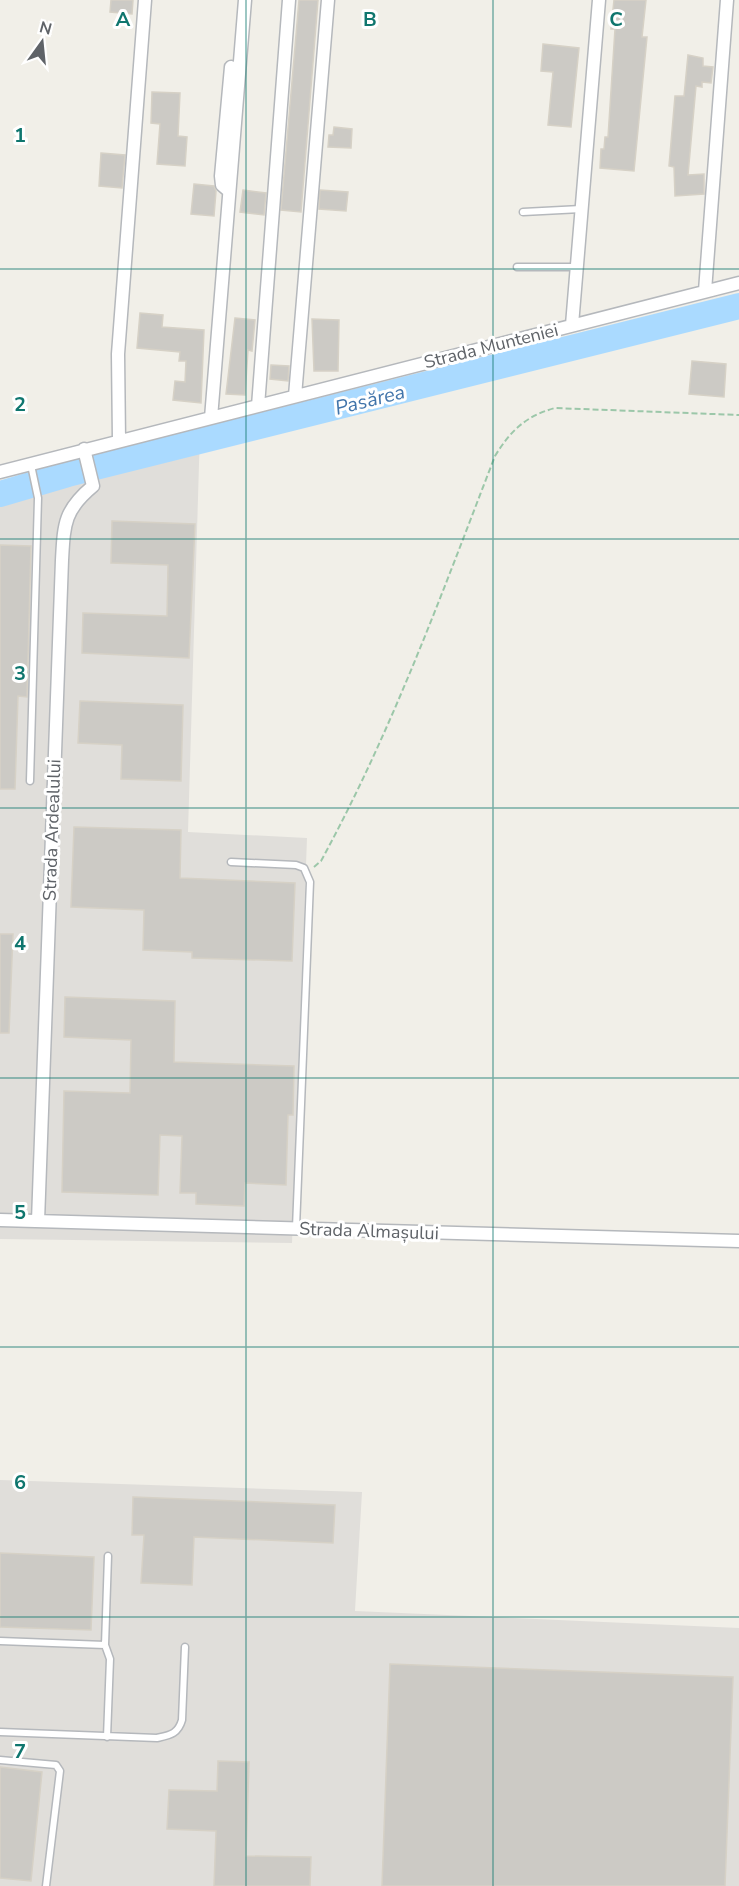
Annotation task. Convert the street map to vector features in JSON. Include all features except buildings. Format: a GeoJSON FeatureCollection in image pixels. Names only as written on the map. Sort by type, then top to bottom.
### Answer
{"type":"FeatureCollection","features":[{"type":"Feature","properties":{"kind":"street"},"geometry":{"type":"LineString","coordinates":[[119,441],[118,354],[145,0]]}},
{"type":"Feature","properties":{"kind":"street"},"geometry":{"type":"LineString","coordinates":[[211,418],[245,0]]}},
{"type":"Feature","properties":{"kind":"street"},"geometry":{"type":"LineString","coordinates":[[258,406],[290,0]]}},
{"type":"Feature","properties":{"kind":"street"},"geometry":{"type":"LineString","coordinates":[[295,396],[328,0]]}},
{"type":"Feature","properties":{"kind":"street"},"geometry":{"type":"LineString","coordinates":[[572,325],[600,0]]}},
{"type":"Feature","properties":{"kind":"street"},"geometry":{"type":"LineString","coordinates":[[705,291],[727,0]]}},
{"type":"Feature","properties":{"kind":"street"},"geometry":{"type":"LineString","coordinates":[[229,191],[222,185],[220,176],[236,10]]}},
{"type":"Feature","properties":{"kind":"street","name":"Strada Munteniei"},"geometry":{"type":"LineString","coordinates":[[0,472],[33,470],[119,441],[739,283]]}},
{"type":"Feature","properties":{"kind":"street","name":"Strada Ardealului"},"geometry":{"type":"LineString","coordinates":[[38,1221],[64,524],[70,508],[93,486],[85,454]]}},
{"type":"Feature","properties":{"kind":"street","name":"Strada Almașului"},"geometry":{"type":"LineString","coordinates":[[0,1220],[739,1241]]}},
{"type":"Feature","properties":{"kind":"lane"},"geometry":{"type":"LineString","coordinates":[[523,212],[582,209]]}},
{"type":"Feature","properties":{"kind":"lane"},"geometry":{"type":"LineString","coordinates":[[517,267],[577,267]]}},
{"type":"Feature","properties":{"kind":"lane"},"geometry":{"type":"LineString","coordinates":[[30,781],[38,498],[33,470]]}},
{"type":"Feature","properties":{"kind":"lane"},"geometry":{"type":"LineString","coordinates":[[231,862],[296,865],[304,868],[310,882],[296,1228]]}},
{"type":"Feature","properties":{"kind":"lane"},"geometry":{"type":"LineString","coordinates":[[107,1737],[110,1659],[105,1645],[108,1556]]}},
{"type":"Feature","properties":{"kind":"lane"},"geometry":{"type":"LineString","coordinates":[[0,1641],[105,1645]]}},
{"type":"Feature","properties":{"kind":"lane"},"geometry":{"type":"LineString","coordinates":[[0,1732],[157,1738],[173,1735],[180,1728],[185,1647]]}},
{"type":"Feature","properties":{"kind":"lane"},"geometry":{"type":"LineString","coordinates":[[0,1760],[56,1765],[60,1770],[46,1886]]}},
{"type":"Feature","properties":{"kind":"path"},"geometry":{"type":"LineString","coordinates":[[308,873],[321,861],[351,807],[387,728],[495,456],[506,438],[526,418],[555,408],[739,415]]}},
{"type":"Feature","properties":{"kind":"shaded area"},"geometry":{"type":"Polygon","coordinates":[[[200,431],[188,832],[307,838],[292,1243],[0,1239],[0,483],[200,431]]]}},
{"type":"Feature","properties":{"kind":"shaded area"},"geometry":{"type":"Polygon","coordinates":[[[0,1480],[362,1492],[355,1611],[739,1628],[739,1886],[0,1886],[0,1480]]]}},
{"type":"Feature","properties":{"kind":"waterway","name":"Pasărea"},"geometry":{"type":"LineString","coordinates":[[0,494],[68,474],[739,306]]}}]}
